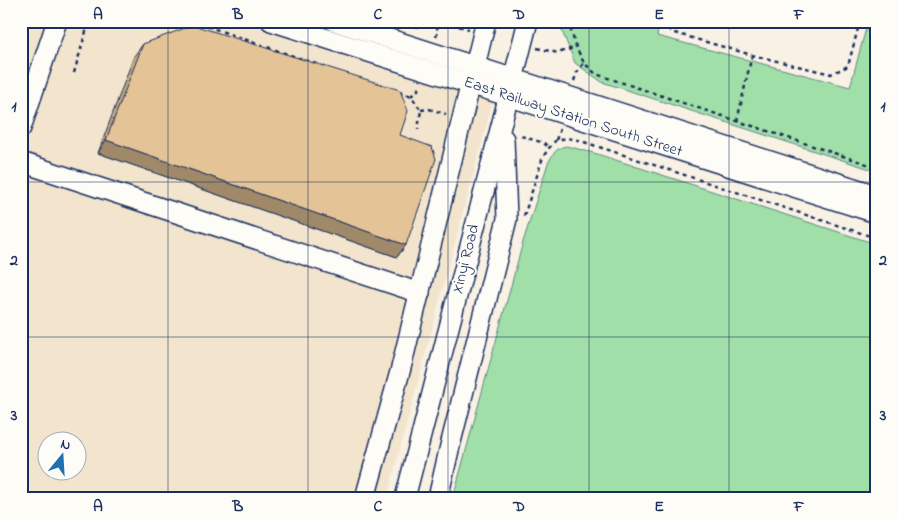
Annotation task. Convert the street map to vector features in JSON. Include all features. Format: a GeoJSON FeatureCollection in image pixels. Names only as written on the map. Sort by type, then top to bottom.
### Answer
{"type":"FeatureCollection","features":[{"type":"Feature","properties":{"kind":"street"},"geometry":{"type":"LineString","coordinates":[[21,128],[57,21]]}},
{"type":"Feature","properties":{"kind":"street","name":"East Railway Station South Street"},"geometry":{"type":"LineString","coordinates":[[271,21],[473,75]]}},
{"type":"Feature","properties":{"kind":"street","name":"East Railway Station South Street"},"geometry":{"type":"LineString","coordinates":[[334,21],[473,75],[876,213]]}},
{"type":"Feature","properties":{"kind":"street"},"geometry":{"type":"LineString","coordinates":[[365,498],[401,368],[486,21]]}},
{"type":"Feature","properties":{"kind":"street","name":"Xinyi Road"},"geometry":{"type":"LineString","coordinates":[[405,498],[528,21]]}},
{"type":"Feature","properties":{"kind":"street","name":"East Railway Station South Street"},"geometry":{"type":"LineString","coordinates":[[511,88],[876,195]]}},
{"type":"Feature","properties":{"kind":"street"},"geometry":{"type":"LineString","coordinates":[[438,498],[449,450],[515,221],[503,117]]}},
{"type":"Feature","properties":{"kind":"street"},"geometry":{"type":"LineString","coordinates":[[21,162],[420,292]]}},
{"type":"Feature","properties":{"kind":"path"},"geometry":{"type":"LineString","coordinates":[[74,73],[89,21]]}},
{"type":"Feature","properties":{"kind":"path"},"geometry":{"type":"LineString","coordinates":[[192,21],[329,68]]}},
{"type":"Feature","properties":{"kind":"path"},"geometry":{"type":"LineString","coordinates":[[405,26],[419,27],[436,24],[440,21]]}},
{"type":"Feature","properties":{"kind":"path"},"geometry":{"type":"LineString","coordinates":[[568,21],[576,47],[584,63],[596,74],[876,167]]}},
{"type":"Feature","properties":{"kind":"path"},"geometry":{"type":"LineString","coordinates":[[667,21],[666,24],[671,32],[752,55],[831,74],[848,66],[860,21]]}},
{"type":"Feature","properties":{"kind":"path"},"geometry":{"type":"LineString","coordinates":[[737,121],[752,55]]}},
{"type":"Feature","properties":{"kind":"path"},"geometry":{"type":"LineString","coordinates":[[393,90],[411,96],[421,110],[418,129]]}},
{"type":"Feature","properties":{"kind":"path"},"geometry":{"type":"LineString","coordinates":[[515,221],[543,157],[556,140],[567,138],[876,238]]}},
{"type":"Feature","properties":{"kind":"shaded area"},"geometry":{"type":"Polygon","coordinates":[[[21,21],[299,21],[497,85],[387,498],[21,498],[21,21]]]}},
{"type":"Feature","properties":{"kind":"green space"},"geometry":{"type":"Polygon","coordinates":[[[558,21],[660,21],[657,36],[850,87],[868,21],[876,21],[876,171],[602,82],[575,63],[558,21]]]}},
{"type":"Feature","properties":{"kind":"green space"},"geometry":{"type":"Polygon","coordinates":[[[566,146],[594,153],[876,244],[876,498],[453,498],[523,242],[548,163],[557,150],[566,146]]]}},
{"type":"Feature","properties":{"kind":"building"},"geometry":{"type":"Polygon","coordinates":[[[193,25],[400,90],[408,111],[400,135],[432,147],[436,159],[406,245],[106,140],[143,44],[193,25]]]}}]}
